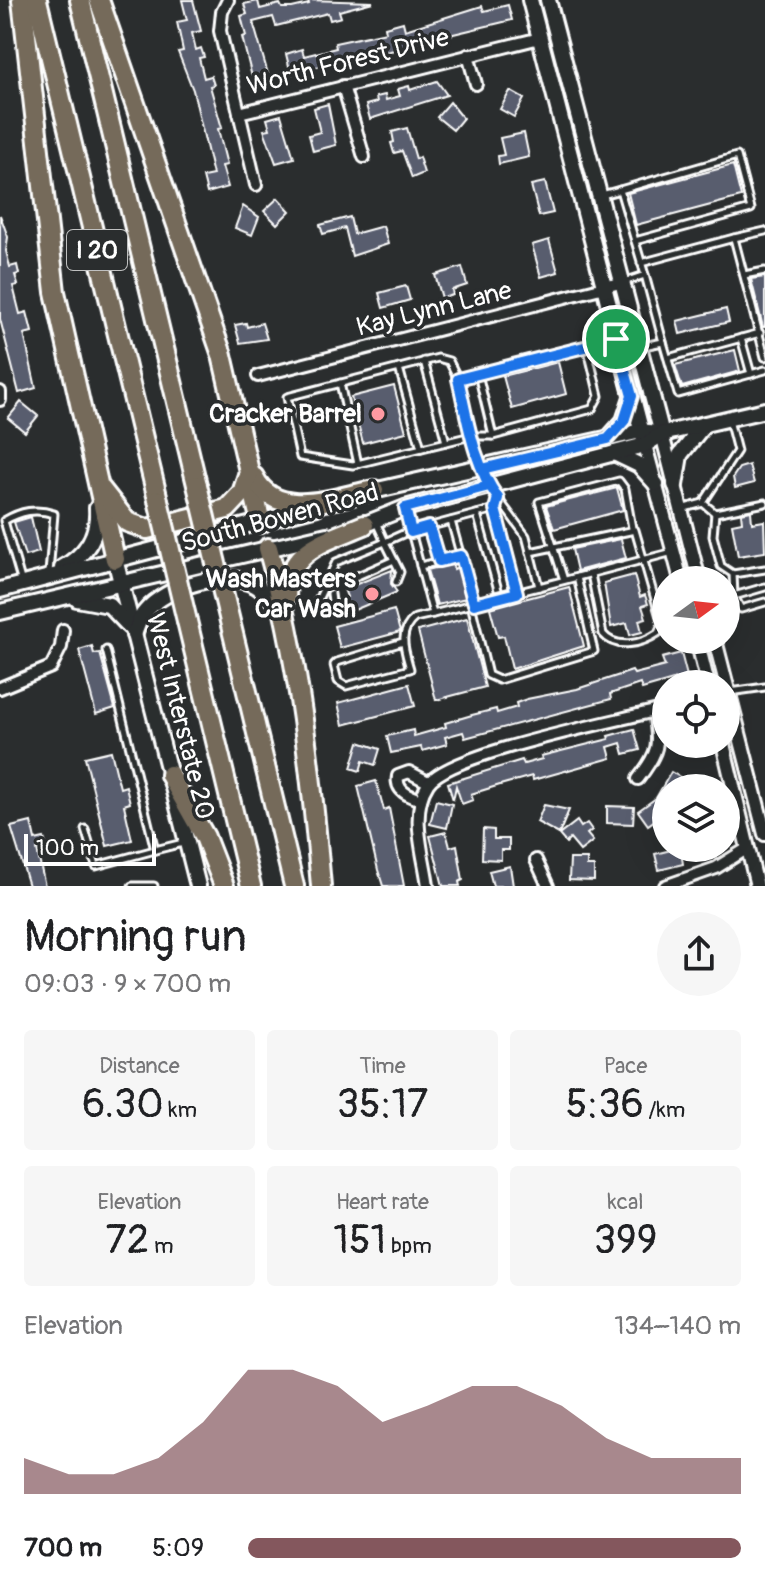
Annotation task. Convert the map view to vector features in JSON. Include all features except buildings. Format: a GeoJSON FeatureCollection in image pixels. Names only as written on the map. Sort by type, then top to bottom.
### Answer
{"type":"FeatureCollection","features":[{"type":"Feature","properties":{"kind":"highway"},"geometry":{"type":"LineString","coordinates":[[22,0],[55,292],[115,559]]}},
{"type":"Feature","properties":{"kind":"highway","name":"I 20"},"geometry":{"type":"LineString","coordinates":[[37,0],[251,886]]}},
{"type":"Feature","properties":{"kind":"highway","name":"I 20"},"geometry":{"type":"LineString","coordinates":[[80,0],[294,886]]}},
{"type":"Feature","properties":{"kind":"highway"},"geometry":{"type":"LineString","coordinates":[[99,0],[222,355],[261,523]]}},
{"type":"Feature","properties":{"kind":"highway"},"geometry":{"type":"LineString","coordinates":[[245,450],[258,486],[281,503],[297,504],[374,490]]}},
{"type":"Feature","properties":{"kind":"highway"},"geometry":{"type":"LineString","coordinates":[[97,484],[121,517],[147,529],[227,509],[242,493],[249,472]]}},
{"type":"Feature","properties":{"kind":"highway"},"geometry":{"type":"LineString","coordinates":[[286,613],[288,578],[295,562],[316,545],[370,523]]}},
{"type":"Feature","properties":{"kind":"highway"},"geometry":{"type":"LineString","coordinates":[[268,548],[286,613],[304,707],[321,886]]}},
{"type":"Feature","properties":{"kind":"highway"},"geometry":{"type":"LineString","coordinates":[[170,775],[205,837],[224,886]]}},
{"type":"Feature","properties":{"kind":"main road"},"geometry":{"type":"LineString","coordinates":[[530,0],[643,438]]}},
{"type":"Feature","properties":{"kind":"main road"},"geometry":{"type":"LineString","coordinates":[[548,0],[662,434]]}},
{"type":"Feature","properties":{"kind":"main road"},"geometry":{"type":"LineString","coordinates":[[632,396],[611,446],[639,465],[656,484]]}},
{"type":"Feature","properties":{"kind":"main road","name":"South Bowen Road"},"geometry":{"type":"LineString","coordinates":[[0,590],[261,523],[374,490],[611,446],[764,413]]}},
{"type":"Feature","properties":{"kind":"main road"},"geometry":{"type":"LineString","coordinates":[[675,485],[680,455],[704,425]]}},
{"type":"Feature","properties":{"kind":"main road","name":"South Bowen Road"},"geometry":{"type":"LineString","coordinates":[[0,612],[370,523],[405,508],[494,492],[611,446]]}},
{"type":"Feature","properties":{"kind":"main road"},"geometry":{"type":"LineString","coordinates":[[482,469],[494,492]]}},
{"type":"Feature","properties":{"kind":"main road"},"geometry":{"type":"LineString","coordinates":[[49,576],[86,550],[98,525],[97,484]]}},
{"type":"Feature","properties":{"kind":"main road"},"geometry":{"type":"LineString","coordinates":[[261,523],[268,548]]}},
{"type":"Feature","properties":{"kind":"main road","name":"West Interstate 20"},"geometry":{"type":"LineString","coordinates":[[115,559],[188,841],[195,885]]}},
{"type":"Feature","properties":{"kind":"main road"},"geometry":{"type":"LineString","coordinates":[[61,598],[109,605],[133,633],[145,611],[155,603],[210,581],[236,580],[253,584],[286,613]]}},
{"type":"Feature","properties":{"kind":"street"},"geometry":{"type":"LineString","coordinates":[[228,0],[222,12],[220,31],[256,185]]}},
{"type":"Feature","properties":{"kind":"street","name":"Worth Forest Drive"},"geometry":{"type":"LineString","coordinates":[[239,113],[540,38]]}},
{"type":"Feature","properties":{"kind":"street","name":"Worth Forest Drive"},"geometry":{"type":"LineString","coordinates":[[468,55],[476,84]]}},
{"type":"Feature","properties":{"kind":"street"},"geometry":{"type":"LineString","coordinates":[[343,86],[364,157]]}},
{"type":"Feature","properties":{"kind":"street","name":"Kay Lynn Lane"},"geometry":{"type":"LineString","coordinates":[[258,376],[620,283]]}},
{"type":"Feature","properties":{"kind":"street"},"geometry":{"type":"LineString","coordinates":[[0,392],[0,400]]}},
{"type":"Feature","properties":{"kind":"street"},"geometry":{"type":"LineString","coordinates":[[662,434],[695,566]]}},
{"type":"Feature","properties":{"kind":"street"},"geometry":{"type":"LineString","coordinates":[[643,438],[678,566]]}},
{"type":"Feature","properties":{"kind":"street"},"geometry":{"type":"LineString","coordinates":[[674,552],[685,566]]}},
{"type":"Feature","properties":{"kind":"street"},"geometry":{"type":"LineString","coordinates":[[0,688],[51,667],[61,647],[63,630]]}},
{"type":"Feature","properties":{"kind":"street"},"geometry":{"type":"LineString","coordinates":[[428,886],[418,815],[428,782],[443,770],[466,761],[652,713]]}},
{"type":"Feature","properties":{"kind":"street"},"geometry":{"type":"LineString","coordinates":[[740,739],[765,834]]}},
{"type":"Feature","properties":{"kind":"street"},"geometry":{"type":"LineString","coordinates":[[638,779],[653,758]]}},
{"type":"Feature","properties":{"kind":"street"},"geometry":{"type":"LineString","coordinates":[[726,758],[757,886]]}},
{"type":"Feature","properties":{"kind":"street"},"geometry":{"type":"LineString","coordinates":[[421,800],[403,793],[398,786],[398,776],[409,772],[428,782]]}},
{"type":"Feature","properties":{"kind":"street"},"geometry":{"type":"LineString","coordinates":[[665,886],[694,878],[748,848]]}},
{"type":"Feature","properties":{"kind":"street"},"geometry":{"type":"LineString","coordinates":[[536,860],[548,886]]}},
{"type":"Feature","properties":{"kind":"lane"},"geometry":{"type":"LineString","coordinates":[[598,196],[737,156],[751,209],[635,241]]}},
{"type":"Feature","properties":{"kind":"lane"},"geometry":{"type":"LineString","coordinates":[[620,190],[678,394],[765,370]]}},
{"type":"Feature","properties":{"kind":"lane"},"geometry":{"type":"LineString","coordinates":[[641,263],[765,231]]}},
{"type":"Feature","properties":{"kind":"lane"},"geometry":{"type":"LineString","coordinates":[[734,238],[765,357]]}},
{"type":"Feature","properties":{"kind":"lane"},"geometry":{"type":"LineString","coordinates":[[744,275],[765,271]]}},
{"type":"Feature","properties":{"kind":"lane"},"geometry":{"type":"LineString","coordinates":[[620,283],[645,275]]}},
{"type":"Feature","properties":{"kind":"lane"},"geometry":{"type":"LineString","coordinates":[[668,358],[760,333]]}},
{"type":"Feature","properties":{"kind":"lane"},"geometry":{"type":"LineString","coordinates":[[741,338],[751,374]]}},
{"type":"Feature","properties":{"kind":"lane"},"geometry":{"type":"LineString","coordinates":[[458,379],[616,339]]}},
{"type":"Feature","properties":{"kind":"lane"},"geometry":{"type":"LineString","coordinates":[[638,347],[663,342]]}},
{"type":"Feature","properties":{"kind":"lane"},"geometry":{"type":"LineString","coordinates":[[482,469],[471,436],[458,379],[449,361],[438,358],[424,361],[287,397],[300,457],[358,464],[471,436],[493,436],[592,409],[599,396],[587,346]]}},
{"type":"Feature","properties":{"kind":"lane"},"geometry":{"type":"LineString","coordinates":[[424,361],[446,442]]}},
{"type":"Feature","properties":{"kind":"lane"},"geometry":{"type":"LineString","coordinates":[[399,368],[421,448]]}},
{"type":"Feature","properties":{"kind":"lane"},"geometry":{"type":"LineString","coordinates":[[478,374],[493,436]]}},
{"type":"Feature","properties":{"kind":"lane"},"geometry":{"type":"LineString","coordinates":[[340,383],[358,464]]}},
{"type":"Feature","properties":{"kind":"lane"},"geometry":{"type":"LineString","coordinates":[[681,509],[703,503],[737,451],[729,419]]}},
{"type":"Feature","properties":{"kind":"lane"},"geometry":{"type":"LineString","coordinates":[[564,581],[539,502],[613,480],[625,489],[632,528],[662,624],[652,637],[622,645],[608,640],[603,634],[591,574]]}},
{"type":"Feature","properties":{"kind":"lane"},"geometry":{"type":"LineString","coordinates":[[494,492],[495,509],[517,593]]}},
{"type":"Feature","properties":{"kind":"lane"},"geometry":{"type":"LineString","coordinates":[[494,492],[526,536],[539,587]]}},
{"type":"Feature","properties":{"kind":"lane"},"geometry":{"type":"LineString","coordinates":[[703,503],[715,513]]}},
{"type":"Feature","properties":{"kind":"lane"},"geometry":{"type":"LineString","coordinates":[[715,513],[765,503]]}},
{"type":"Feature","properties":{"kind":"lane"},"geometry":{"type":"LineString","coordinates":[[405,508],[433,614]]}},
{"type":"Feature","properties":{"kind":"lane"},"geometry":{"type":"LineString","coordinates":[[22,584],[4,521],[38,509],[54,514],[49,576]]}},
{"type":"Feature","properties":{"kind":"lane"},"geometry":{"type":"LineString","coordinates":[[331,594],[335,609],[322,612],[316,604],[333,565],[411,532],[495,509]]}},
{"type":"Feature","properties":{"kind":"lane"},"geometry":{"type":"LineString","coordinates":[[715,513],[713,536],[721,566]]}},
{"type":"Feature","properties":{"kind":"lane"},"geometry":{"type":"LineString","coordinates":[[477,514],[500,597]]}},
{"type":"Feature","properties":{"kind":"lane"},"geometry":{"type":"LineString","coordinates":[[451,521],[488,675],[499,680],[594,651],[577,577]]}},
{"type":"Feature","properties":{"kind":"lane"},"geometry":{"type":"LineString","coordinates":[[370,523],[394,560],[400,575],[396,582]]}},
{"type":"Feature","properties":{"kind":"lane"},"geometry":{"type":"LineString","coordinates":[[429,527],[439,561]]}},
{"type":"Feature","properties":{"kind":"lane"},"geometry":{"type":"LineString","coordinates":[[530,552],[632,528]]}},
{"type":"Feature","properties":{"kind":"lane"},"geometry":{"type":"LineString","coordinates":[[403,642],[337,662],[334,665],[338,681],[346,686],[410,669],[403,642],[408,623],[674,552]]}},
{"type":"Feature","properties":{"kind":"lane"},"geometry":{"type":"LineString","coordinates":[[420,566],[461,556]]}},
{"type":"Feature","properties":{"kind":"lane"},"geometry":{"type":"LineString","coordinates":[[346,581],[394,560]]}},
{"type":"Feature","properties":{"kind":"lane"},"geometry":{"type":"LineString","coordinates":[[740,573],[765,569]]}},
{"type":"Feature","properties":{"kind":"lane"},"geometry":{"type":"LineString","coordinates":[[740,594],[765,587]]}},
{"type":"Feature","properties":{"kind":"lane"},"geometry":{"type":"LineString","coordinates":[[740,607],[765,602]]}},
{"type":"Feature","properties":{"kind":"lane"},"geometry":{"type":"LineString","coordinates":[[106,650],[155,850]]}},
{"type":"Feature","properties":{"kind":"lane"},"geometry":{"type":"LineString","coordinates":[[740,691],[765,687]]}},
{"type":"Feature","properties":{"kind":"lane"},"geometry":{"type":"LineString","coordinates":[[85,829],[96,866],[188,841]]}},
{"type":"Feature","properties":{"kind":"lane"},"geometry":{"type":"LineString","coordinates":[[132,886],[154,886]]}},
{"type":"Feature","properties":{"kind":"place","name":"Cracker Barrel"},"geometry":{"type":"Point","coordinates":[378,414]}},
{"type":"Feature","properties":{"kind":"place","name":"Wash Masters Car Wash"},"geometry":{"type":"Point","coordinates":[372,594]}},
{"type":"Feature","properties":{"kind":"route"},"geometry":{"type":"LineString","coordinates":[[616,339],[458,379],[477,461],[489,486],[498,498],[495,509],[517,593],[474,604],[461,556],[439,561],[429,527],[411,532],[405,508],[489,486],[482,469],[608,439],[624,421],[632,396],[616,339]]}}]}
